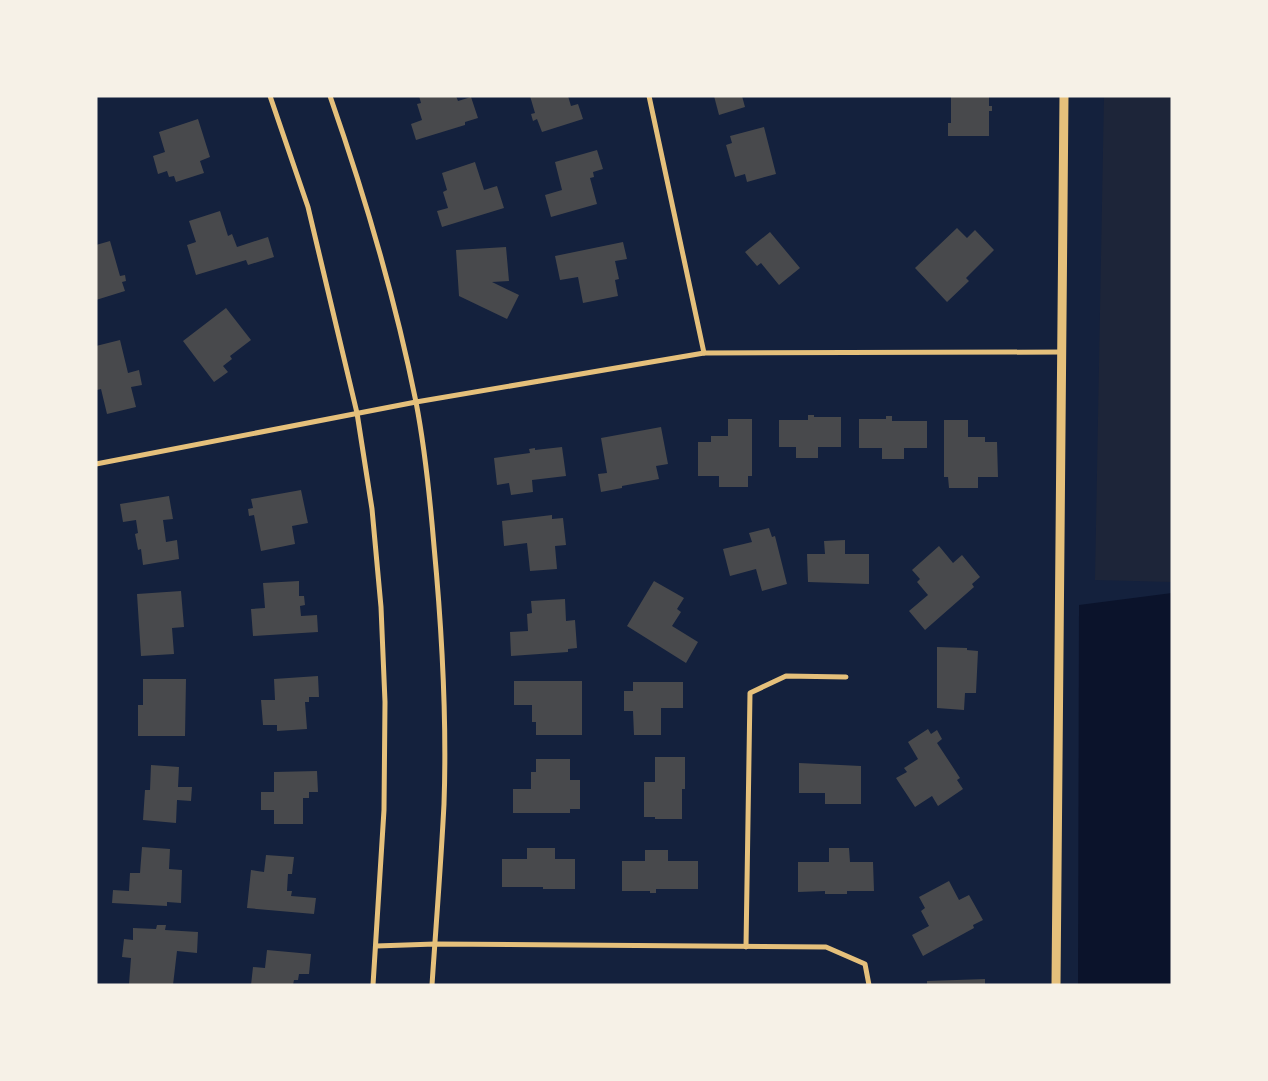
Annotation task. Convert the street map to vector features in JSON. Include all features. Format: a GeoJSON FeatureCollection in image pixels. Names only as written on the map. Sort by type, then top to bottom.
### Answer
{"type":"FeatureCollection","features":[{"type":"Feature","properties":{"kind":"street"},"geometry":{"type":"LineString","coordinates":[[270,96],[308,207],[358,413],[372,509],[381,608],[385,702],[384,810],[373,985]]}},
{"type":"Feature","properties":{"kind":"street"},"geometry":{"type":"LineString","coordinates":[[330,96],[356,171],[385,273],[416,402],[430,496],[440,600],[444,686],[444,803],[432,985]]}},
{"type":"Feature","properties":{"kind":"street"},"geometry":{"type":"LineString","coordinates":[[649,96],[704,353]]}},
{"type":"Feature","properties":{"kind":"street"},"geometry":{"type":"LineString","coordinates":[[1056,985],[1064,96]]}},
{"type":"Feature","properties":{"kind":"street"},"geometry":{"type":"LineString","coordinates":[[96,464],[416,402],[704,353],[1062,352]]}},
{"type":"Feature","properties":{"kind":"street"},"geometry":{"type":"LineString","coordinates":[[746,948],[750,693],[786,676],[846,677]]}},
{"type":"Feature","properties":{"kind":"street"},"geometry":{"type":"LineString","coordinates":[[376,946],[435,944],[746,948],[826,947],[865,964],[869,985]]}},
{"type":"Feature","properties":{"kind":"shaded area"},"geometry":{"type":"Polygon","coordinates":[[[1104,96],[1172,96],[1172,582],[1095,580],[1104,96]]]}},
{"type":"Feature","properties":{"kind":"shaded area"},"geometry":{"type":"Polygon","coordinates":[[[1172,593],[1172,985],[1078,985],[1079,605],[1172,593]]]}},
{"type":"Feature","properties":{"kind":"building"},"geometry":{"type":"Polygon","coordinates":[[[419,96],[456,96],[458,101],[471,97],[478,118],[465,122],[465,125],[416,140],[411,124],[422,120],[417,104],[421,103],[419,96]]]}},
{"type":"Feature","properties":{"kind":"building"},"geometry":{"type":"Polygon","coordinates":[[[530,96],[568,96],[571,106],[578,104],[583,119],[542,132],[537,119],[533,121],[531,114],[535,113],[530,96]]]}},
{"type":"Feature","properties":{"kind":"building"},"geometry":{"type":"Polygon","coordinates":[[[714,96],[742,96],[745,107],[719,115],[714,96]]]}},
{"type":"Feature","properties":{"kind":"building"},"geometry":{"type":"Polygon","coordinates":[[[951,96],[989,96],[989,106],[992,106],[992,111],[989,111],[989,136],[948,136],[948,123],[951,123],[951,96]]]}},
{"type":"Feature","properties":{"kind":"building"},"geometry":{"type":"Polygon","coordinates":[[[198,119],[210,157],[200,161],[204,173],[176,182],[174,176],[169,177],[167,171],[158,174],[153,156],[165,152],[159,132],[198,119]]]}},
{"type":"Feature","properties":{"kind":"building"},"geometry":{"type":"Polygon","coordinates":[[[764,127],[776,174],[747,182],[745,174],[735,177],[726,145],[732,143],[730,136],[764,127]]]}},
{"type":"Feature","properties":{"kind":"building"},"geometry":{"type":"Polygon","coordinates":[[[597,150],[603,169],[593,172],[594,177],[590,178],[597,204],[551,217],[545,195],[562,190],[555,162],[597,150]]]}},
{"type":"Feature","properties":{"kind":"building"},"geometry":{"type":"Polygon","coordinates":[[[475,162],[484,190],[497,186],[504,208],[442,227],[437,211],[448,208],[443,192],[447,190],[442,173],[475,162]]]}},
{"type":"Feature","properties":{"kind":"building"},"geometry":{"type":"Polygon","coordinates":[[[220,211],[228,236],[232,234],[237,247],[268,237],[274,257],[248,265],[246,260],[196,275],[187,245],[196,242],[189,221],[220,211]]]}},
{"type":"Feature","properties":{"kind":"building"},"geometry":{"type":"Polygon","coordinates":[[[957,228],[967,238],[975,230],[994,250],[966,278],[969,281],[947,302],[915,268],[957,228]]]}},
{"type":"Feature","properties":{"kind":"building"},"geometry":{"type":"Polygon","coordinates":[[[770,232],[800,268],[779,285],[761,263],[757,266],[745,252],[770,232]]]}},
{"type":"Feature","properties":{"kind":"building"},"geometry":{"type":"Polygon","coordinates":[[[110,241],[120,276],[125,275],[126,281],[122,282],[125,291],[96,300],[96,245],[110,241]]]}},
{"type":"Feature","properties":{"kind":"building"},"geometry":{"type":"Polygon","coordinates":[[[623,242],[627,259],[615,261],[619,279],[615,280],[618,296],[583,303],[578,277],[560,280],[555,256],[623,242]]]}},
{"type":"Feature","properties":{"kind":"building"},"geometry":{"type":"Polygon","coordinates":[[[506,247],[509,281],[492,282],[519,295],[507,319],[459,296],[456,250],[506,247]]]}},
{"type":"Feature","properties":{"kind":"building"},"geometry":{"type":"Polygon","coordinates":[[[226,308],[251,340],[230,356],[232,359],[223,366],[228,372],[214,382],[183,341],[226,308]]]}},
{"type":"Feature","properties":{"kind":"building"},"geometry":{"type":"Polygon","coordinates":[[[120,340],[128,373],[139,370],[142,385],[131,387],[136,407],[107,414],[101,389],[96,389],[96,346],[120,340]]]}},
{"type":"Feature","properties":{"kind":"building"},"geometry":{"type":"Polygon","coordinates":[[[808,415],[814,415],[814,417],[841,417],[841,447],[818,447],[818,458],[796,458],[796,447],[779,447],[779,420],[808,420],[808,415]]]}},
{"type":"Feature","properties":{"kind":"building"},"geometry":{"type":"Polygon","coordinates":[[[886,416],[892,416],[892,421],[927,421],[927,448],[904,448],[904,459],[882,459],[882,448],[859,448],[859,419],[886,419],[886,416]]]}},
{"type":"Feature","properties":{"kind":"building"},"geometry":{"type":"Polygon","coordinates":[[[728,419],[752,419],[752,476],[748,476],[748,487],[719,487],[719,476],[698,476],[698,442],[711,442],[711,436],[728,436],[728,419]]]}},
{"type":"Feature","properties":{"kind":"building"},"geometry":{"type":"Polygon","coordinates":[[[944,420],[968,420],[968,437],[985,437],[985,442],[997,442],[998,477],[978,477],[978,488],[949,488],[948,477],[944,477],[944,420]]]}},
{"type":"Feature","properties":{"kind":"building"},"geometry":{"type":"Polygon","coordinates":[[[661,427],[668,464],[656,466],[659,479],[601,492],[598,474],[607,473],[601,438],[661,427]]]}},
{"type":"Feature","properties":{"kind":"building"},"geometry":{"type":"Polygon","coordinates":[[[562,447],[566,476],[532,480],[533,492],[511,495],[509,483],[497,485],[494,458],[530,453],[529,449],[535,448],[535,450],[562,447]]]}},
{"type":"Feature","properties":{"kind":"building"},"geometry":{"type":"Polygon","coordinates":[[[301,490],[308,523],[292,526],[295,544],[261,551],[254,515],[249,516],[248,509],[253,508],[251,499],[301,490]]]}},
{"type":"Feature","properties":{"kind":"building"},"geometry":{"type":"Polygon","coordinates":[[[169,496],[173,519],[163,520],[166,542],[177,540],[179,559],[143,565],[141,549],[138,550],[135,534],[138,533],[136,520],[123,522],[120,504],[169,496]]]}},
{"type":"Feature","properties":{"kind":"building"},"geometry":{"type":"Polygon","coordinates":[[[552,515],[552,519],[563,518],[566,545],[555,546],[557,569],[530,571],[527,543],[504,546],[502,521],[552,515]]]}},
{"type":"Feature","properties":{"kind":"building"},"geometry":{"type":"Polygon","coordinates":[[[769,528],[772,537],[775,536],[787,584],[762,591],[756,569],[730,576],[723,549],[752,542],[749,533],[769,528]]]}},
{"type":"Feature","properties":{"kind":"building"},"geometry":{"type":"Polygon","coordinates":[[[845,540],[845,554],[869,554],[869,584],[808,582],[807,554],[825,554],[824,541],[845,540]]]}},
{"type":"Feature","properties":{"kind":"building"},"geometry":{"type":"Polygon","coordinates":[[[939,546],[953,563],[962,555],[980,577],[972,584],[974,587],[925,630],[909,611],[928,595],[917,582],[920,579],[912,570],[939,546]]]}},
{"type":"Feature","properties":{"kind":"building"},"geometry":{"type":"Polygon","coordinates":[[[299,581],[299,596],[304,596],[305,605],[300,606],[301,616],[317,615],[318,632],[253,636],[251,609],[265,608],[263,583],[299,581]]]}},
{"type":"Feature","properties":{"kind":"building"},"geometry":{"type":"Polygon","coordinates":[[[654,581],[684,598],[677,609],[681,612],[672,626],[698,642],[686,663],[627,626],[654,581]]]}},
{"type":"Feature","properties":{"kind":"building"},"geometry":{"type":"Polygon","coordinates":[[[181,591],[184,627],[172,628],[174,654],[141,656],[137,594],[181,591]]]}},
{"type":"Feature","properties":{"kind":"building"},"geometry":{"type":"Polygon","coordinates":[[[565,599],[566,621],[575,620],[577,648],[568,649],[568,652],[511,656],[510,632],[528,631],[527,614],[532,613],[531,601],[565,599]]]}},
{"type":"Feature","properties":{"kind":"building"},"geometry":{"type":"Polygon","coordinates":[[[937,647],[967,648],[967,650],[978,651],[976,693],[965,693],[964,710],[937,708],[937,647]]]}},
{"type":"Feature","properties":{"kind":"building"},"geometry":{"type":"Polygon","coordinates":[[[318,676],[319,697],[309,697],[309,702],[305,702],[307,729],[277,731],[277,725],[263,725],[261,700],[275,700],[274,679],[318,676]]]}},
{"type":"Feature","properties":{"kind":"building"},"geometry":{"type":"Polygon","coordinates":[[[143,679],[186,679],[185,736],[138,736],[138,705],[143,705],[143,679]]]}},
{"type":"Feature","properties":{"kind":"building"},"geometry":{"type":"Polygon","coordinates":[[[514,681],[582,681],[582,735],[536,735],[536,722],[532,722],[532,705],[514,705],[514,681]]]}},
{"type":"Feature","properties":{"kind":"building"},"geometry":{"type":"Polygon","coordinates":[[[633,682],[683,682],[683,708],[661,708],[661,735],[634,735],[633,711],[624,711],[624,691],[633,691],[633,682]]]}},
{"type":"Feature","properties":{"kind":"building"},"geometry":{"type":"Polygon","coordinates":[[[928,729],[931,734],[937,730],[942,739],[937,743],[960,778],[957,780],[963,789],[938,806],[932,796],[915,807],[896,778],[907,772],[904,768],[918,759],[908,742],[928,729]]]}},
{"type":"Feature","properties":{"kind":"building"},"geometry":{"type":"Polygon","coordinates":[[[655,757],[685,757],[685,789],[682,789],[682,819],[644,817],[644,782],[655,782],[655,757]]]}},
{"type":"Feature","properties":{"kind":"building"},"geometry":{"type":"Polygon","coordinates":[[[536,759],[570,759],[570,780],[580,780],[580,809],[570,809],[570,813],[513,813],[513,789],[531,789],[531,772],[536,772],[536,759]]]}},
{"type":"Feature","properties":{"kind":"building"},"geometry":{"type":"Polygon","coordinates":[[[799,763],[861,766],[861,804],[825,804],[825,793],[799,793],[799,763]]]}},
{"type":"Feature","properties":{"kind":"building"},"geometry":{"type":"Polygon","coordinates":[[[151,765],[179,767],[178,787],[192,787],[191,801],[177,800],[176,823],[143,820],[145,790],[150,790],[151,765]]]}},
{"type":"Feature","properties":{"kind":"building"},"geometry":{"type":"Polygon","coordinates":[[[317,771],[318,792],[309,792],[309,798],[303,798],[303,824],[274,824],[274,810],[261,810],[261,792],[274,792],[274,772],[317,771]]]}},
{"type":"Feature","properties":{"kind":"building"},"geometry":{"type":"Polygon","coordinates":[[[142,847],[170,849],[169,869],[182,870],[181,903],[167,902],[167,906],[112,903],[113,890],[129,891],[130,873],[140,873],[142,847]]]}},
{"type":"Feature","properties":{"kind":"building"},"geometry":{"type":"Polygon","coordinates":[[[527,848],[555,848],[555,859],[575,859],[575,889],[502,887],[502,859],[527,859],[527,848]]]}},
{"type":"Feature","properties":{"kind":"building"},"geometry":{"type":"Polygon","coordinates":[[[829,848],[849,848],[850,862],[873,862],[874,891],[847,891],[847,894],[825,894],[825,891],[798,892],[798,862],[829,862],[829,848]]]}},
{"type":"Feature","properties":{"kind":"building"},"geometry":{"type":"Polygon","coordinates":[[[645,850],[668,850],[668,861],[698,861],[698,889],[656,889],[656,893],[650,893],[650,891],[622,891],[622,861],[645,861],[645,850]]]}},
{"type":"Feature","properties":{"kind":"building"},"geometry":{"type":"Polygon","coordinates":[[[266,855],[294,857],[292,874],[288,874],[287,891],[292,891],[291,896],[316,898],[314,914],[247,908],[251,870],[264,872],[266,855]]]}},
{"type":"Feature","properties":{"kind":"building"},"geometry":{"type":"Polygon","coordinates":[[[949,881],[959,900],[969,895],[983,920],[973,925],[974,928],[923,956],[912,935],[929,926],[921,911],[925,908],[919,897],[949,881]]]}},
{"type":"Feature","properties":{"kind":"building"},"geometry":{"type":"Polygon","coordinates":[[[157,925],[166,925],[165,930],[198,932],[197,953],[177,951],[173,985],[129,984],[131,958],[122,957],[124,939],[133,940],[133,928],[156,929],[157,925]]]}},
{"type":"Feature","properties":{"kind":"building"},"geometry":{"type":"Polygon","coordinates":[[[267,950],[311,954],[309,974],[299,974],[298,980],[294,980],[293,985],[251,985],[253,967],[265,968],[267,950]]]}},
{"type":"Feature","properties":{"kind":"building"},"geometry":{"type":"Polygon","coordinates":[[[985,979],[985,985],[927,985],[927,981],[985,979]]]}}]}
